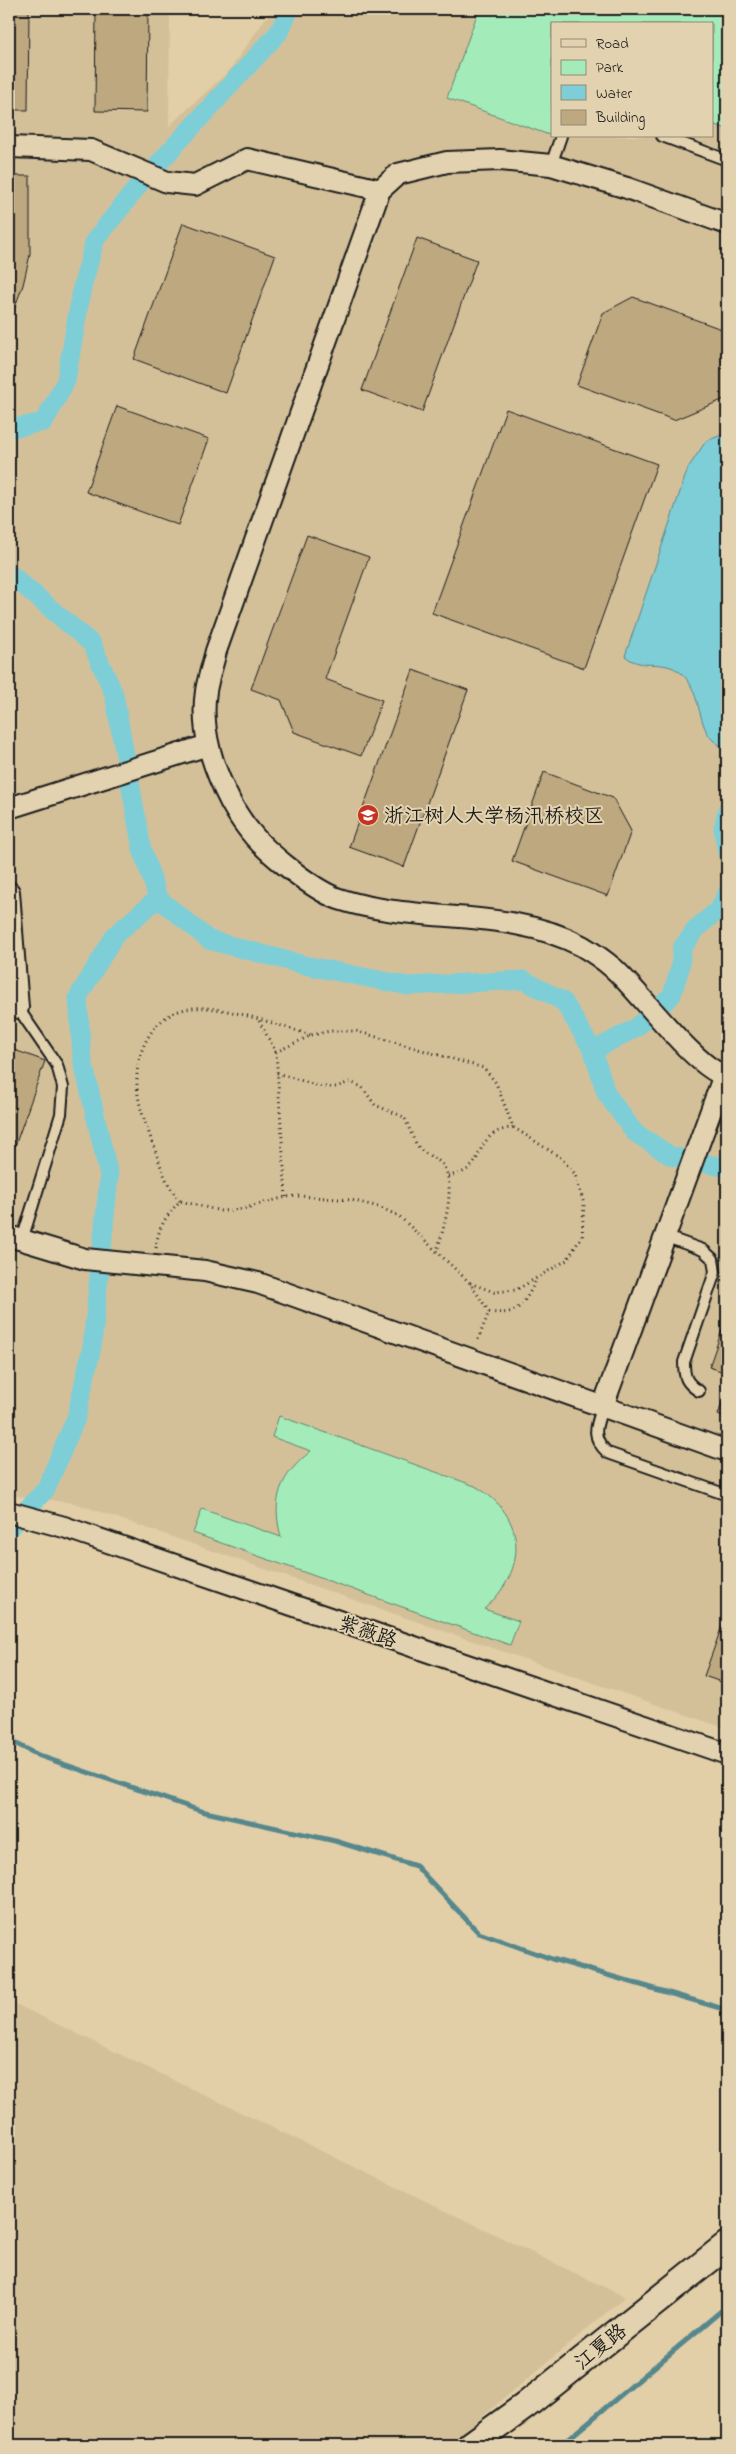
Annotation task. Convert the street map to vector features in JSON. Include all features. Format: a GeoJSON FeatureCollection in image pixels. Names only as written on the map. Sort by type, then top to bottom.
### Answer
{"type":"FeatureCollection","features":[{"type":"Feature","properties":{"kind":"street"},"geometry":{"type":"LineString","coordinates":[[9,147],[91,150],[167,182],[195,185],[247,159],[380,190]]}},
{"type":"Feature","properties":{"kind":"street"},"geometry":{"type":"LineString","coordinates":[[603,1406],[664,1236],[725,1075],[704,1063],[613,967],[582,946],[544,931],[509,922],[385,910],[337,899],[296,874],[259,844],[240,818],[218,778],[208,745],[205,723],[206,691],[216,651],[380,190],[398,174],[447,162],[500,160],[551,165],[627,188],[727,224]]}},
{"type":"Feature","properties":{"kind":"street"},"geometry":{"type":"LineString","coordinates":[[9,808],[208,745]]}},
{"type":"Feature","properties":{"kind":"street"},"geometry":{"type":"LineString","coordinates":[[9,892],[18,1008]]}},
{"type":"Feature","properties":{"kind":"street"},"geometry":{"type":"LineString","coordinates":[[15,1238],[85,1259],[205,1271],[258,1283],[727,1451]]}},
{"type":"Feature","properties":{"kind":"street","name":"紫薇路"},"geometry":{"type":"LineString","coordinates":[[9,1512],[73,1530],[727,1754]]}},
{"type":"Feature","properties":{"kind":"street","name":"江夏路"},"geometry":{"type":"LineString","coordinates":[[471,2445],[525,2406],[727,2245]]}},
{"type":"Feature","properties":{"kind":"lane"},"geometry":{"type":"LineString","coordinates":[[551,165],[561,138]]}},
{"type":"Feature","properties":{"kind":"lane"},"geometry":{"type":"LineString","coordinates":[[667,138],[727,160]]}},
{"type":"Feature","properties":{"kind":"lane"},"geometry":{"type":"LineString","coordinates":[[15,1238],[62,1114],[63,1087],[57,1065],[18,1008]]}},
{"type":"Feature","properties":{"kind":"lane"},"geometry":{"type":"LineString","coordinates":[[664,1236],[703,1250],[713,1259],[715,1272],[684,1362],[684,1375],[688,1384],[699,1391]]}},
{"type":"Feature","properties":{"kind":"lane"},"geometry":{"type":"LineString","coordinates":[[603,1406],[595,1429],[599,1444],[608,1453],[727,1495]]}},
{"type":"Feature","properties":{"kind":"path"},"geometry":{"type":"LineString","coordinates":[[312,1035],[208,1008],[186,1009],[166,1015],[150,1031],[141,1054],[136,1084],[140,1110],[171,1191],[180,1201],[221,1210],[242,1209],[286,1197],[302,1196],[350,1200],[379,1207],[399,1216],[437,1251],[470,1283],[489,1312]]}},
{"type":"Feature","properties":{"kind":"path"},"geometry":{"type":"LineString","coordinates":[[259,1021],[276,1052],[286,1197]]}},
{"type":"Feature","properties":{"kind":"path"},"geometry":{"type":"LineString","coordinates":[[276,1052],[312,1035],[330,1031],[356,1030],[484,1068],[496,1083],[512,1127],[561,1158],[575,1174],[584,1204],[582,1236],[567,1260],[536,1280],[516,1290],[494,1292],[470,1283]]}},
{"type":"Feature","properties":{"kind":"path"},"geometry":{"type":"LineString","coordinates":[[277,1073],[322,1087],[336,1087],[350,1082],[362,1087],[375,1105],[404,1117],[418,1147],[441,1164],[448,1176],[446,1212],[437,1251]]}},
{"type":"Feature","properties":{"kind":"path"},"geometry":{"type":"LineString","coordinates":[[448,1176],[462,1174],[474,1164],[493,1134],[512,1127]]}},
{"type":"Feature","properties":{"kind":"path"},"geometry":{"type":"LineString","coordinates":[[155,1266],[157,1235],[165,1218],[180,1201]]}},
{"type":"Feature","properties":{"kind":"path"},"geometry":{"type":"LineString","coordinates":[[489,1312],[506,1314],[520,1308],[536,1280]]}},
{"type":"Feature","properties":{"kind":"path"},"geometry":{"type":"LineString","coordinates":[[471,1359],[489,1312]]}},
{"type":"Feature","properties":{"kind":"shaded area","name":"浙江树人大学杨汛桥校区"},"geometry":{"type":"Polygon","coordinates":[[[9,9],[170,9],[169,126],[229,71],[272,9],[727,9],[727,1729],[74,1503],[9,1495],[9,9]]]}},
{"type":"Feature","properties":{"kind":"shaded area"},"geometry":{"type":"Polygon","coordinates":[[[9,2001],[625,2297],[457,2438],[444,2445],[14,2445],[9,2443],[9,2001]]]}},
{"type":"Feature","properties":{"kind":"green space"},"geometry":{"type":"Polygon","coordinates":[[[479,9],[727,9],[727,129],[714,125],[714,22],[551,22],[551,136],[447,98],[479,9]]]}},
{"type":"Feature","properties":{"kind":"green space"},"geometry":{"type":"Polygon","coordinates":[[[279,1416],[475,1486],[492,1498],[505,1513],[513,1528],[516,1544],[509,1578],[484,1609],[519,1621],[510,1645],[193,1533],[202,1509],[281,1537],[277,1511],[281,1489],[285,1479],[292,1470],[311,1451],[272,1437],[279,1416]]]}},
{"type":"Feature","properties":{"kind":"water"},"geometry":{"type":"Polygon","coordinates":[[[727,433],[727,749],[717,744],[709,735],[702,720],[694,692],[684,676],[670,667],[639,663],[625,656],[688,468],[706,441],[727,433]]]}},
{"type":"Feature","properties":{"kind":"building"},"geometry":{"type":"Polygon","coordinates":[[[9,9],[29,9],[28,110],[9,110],[9,9]]]}},
{"type":"Feature","properties":{"kind":"building"},"geometry":{"type":"Polygon","coordinates":[[[96,9],[148,9],[147,112],[95,111],[96,9]]]}},
{"type":"Feature","properties":{"kind":"building"},"geometry":{"type":"Polygon","coordinates":[[[9,176],[30,176],[30,255],[23,285],[9,323],[9,176]]]}},
{"type":"Feature","properties":{"kind":"building"},"geometry":{"type":"Polygon","coordinates":[[[183,223],[275,256],[226,393],[134,359],[183,223]]]}},
{"type":"Feature","properties":{"kind":"building"},"geometry":{"type":"Polygon","coordinates":[[[417,238],[477,260],[422,412],[362,390],[417,238]]]}},
{"type":"Feature","properties":{"kind":"building"},"geometry":{"type":"Polygon","coordinates":[[[633,297],[727,331],[727,398],[674,420],[577,385],[603,313],[633,297]]]}},
{"type":"Feature","properties":{"kind":"building"},"geometry":{"type":"Polygon","coordinates":[[[117,406],[209,439],[178,525],[86,492],[117,406]]]}},
{"type":"Feature","properties":{"kind":"building"},"geometry":{"type":"Polygon","coordinates":[[[506,409],[657,464],[584,668],[432,613],[506,409]]]}},
{"type":"Feature","properties":{"kind":"building"},"geometry":{"type":"Polygon","coordinates":[[[307,535],[369,557],[325,679],[382,700],[361,756],[294,732],[281,700],[251,689],[307,535]]]}},
{"type":"Feature","properties":{"kind":"building"},"geometry":{"type":"Polygon","coordinates":[[[413,670],[468,690],[404,867],[349,847],[413,670]]]}},
{"type":"Feature","properties":{"kind":"building"},"geometry":{"type":"Polygon","coordinates":[[[544,772],[613,798],[631,831],[608,896],[512,861],[544,772]]]}},
{"type":"Feature","properties":{"kind":"building"},"geometry":{"type":"Polygon","coordinates":[[[9,1048],[45,1061],[9,1163],[9,1048]]]}},
{"type":"Feature","properties":{"kind":"building"},"geometry":{"type":"Polygon","coordinates":[[[727,1316],[727,1373],[709,1367],[727,1316]]]}},
{"type":"Feature","properties":{"kind":"building"},"geometry":{"type":"Polygon","coordinates":[[[727,1388],[727,1419],[718,1415],[727,1388]]]}},
{"type":"Feature","properties":{"kind":"building"},"geometry":{"type":"Polygon","coordinates":[[[727,1612],[727,1684],[704,1676],[727,1612]]]}},
{"type":"Feature","properties":{"kind":"waterway"},"geometry":{"type":"LineString","coordinates":[[159,163],[279,32],[290,9]]}},
{"type":"Feature","properties":{"kind":"waterway"},"geometry":{"type":"LineString","coordinates":[[9,429],[44,422],[66,381],[82,288],[95,240],[139,185]]}},
{"type":"Feature","properties":{"kind":"waterway"},"geometry":{"type":"LineString","coordinates":[[9,573],[92,644],[114,694],[142,849],[158,898],[209,940],[304,965],[408,986],[524,980],[564,1002],[593,1051],[606,1093],[634,1132],[671,1156],[727,1168]]}},
{"type":"Feature","properties":{"kind":"waterway"},"geometry":{"type":"LineString","coordinates":[[727,810],[723,829],[727,852]]}},
{"type":"Feature","properties":{"kind":"waterway"},"geometry":{"type":"LineString","coordinates":[[593,1051],[637,1027],[672,995],[680,968],[682,948],[697,928],[719,909],[727,893]]}},
{"type":"Feature","properties":{"kind":"waterway"},"geometry":{"type":"LineString","coordinates":[[9,1529],[46,1489],[76,1418],[92,1347],[109,1176],[82,1057],[78,997],[115,935],[158,898]]}},
{"type":"Feature","properties":{"kind":"waterway"},"geometry":{"type":"LineString","coordinates":[[9,1740],[40,1756],[201,1811],[335,1841],[416,1866],[479,1933],[552,1959],[727,2010]]}},
{"type":"Feature","properties":{"kind":"waterway"},"geometry":{"type":"LineString","coordinates":[[561,2445],[727,2306]]}},
{"type":"Feature","properties":{"kind":"place","name":"浙江树人大学杨汛桥校区"},"geometry":{"type":"Point","coordinates":[368,815]}}]}
